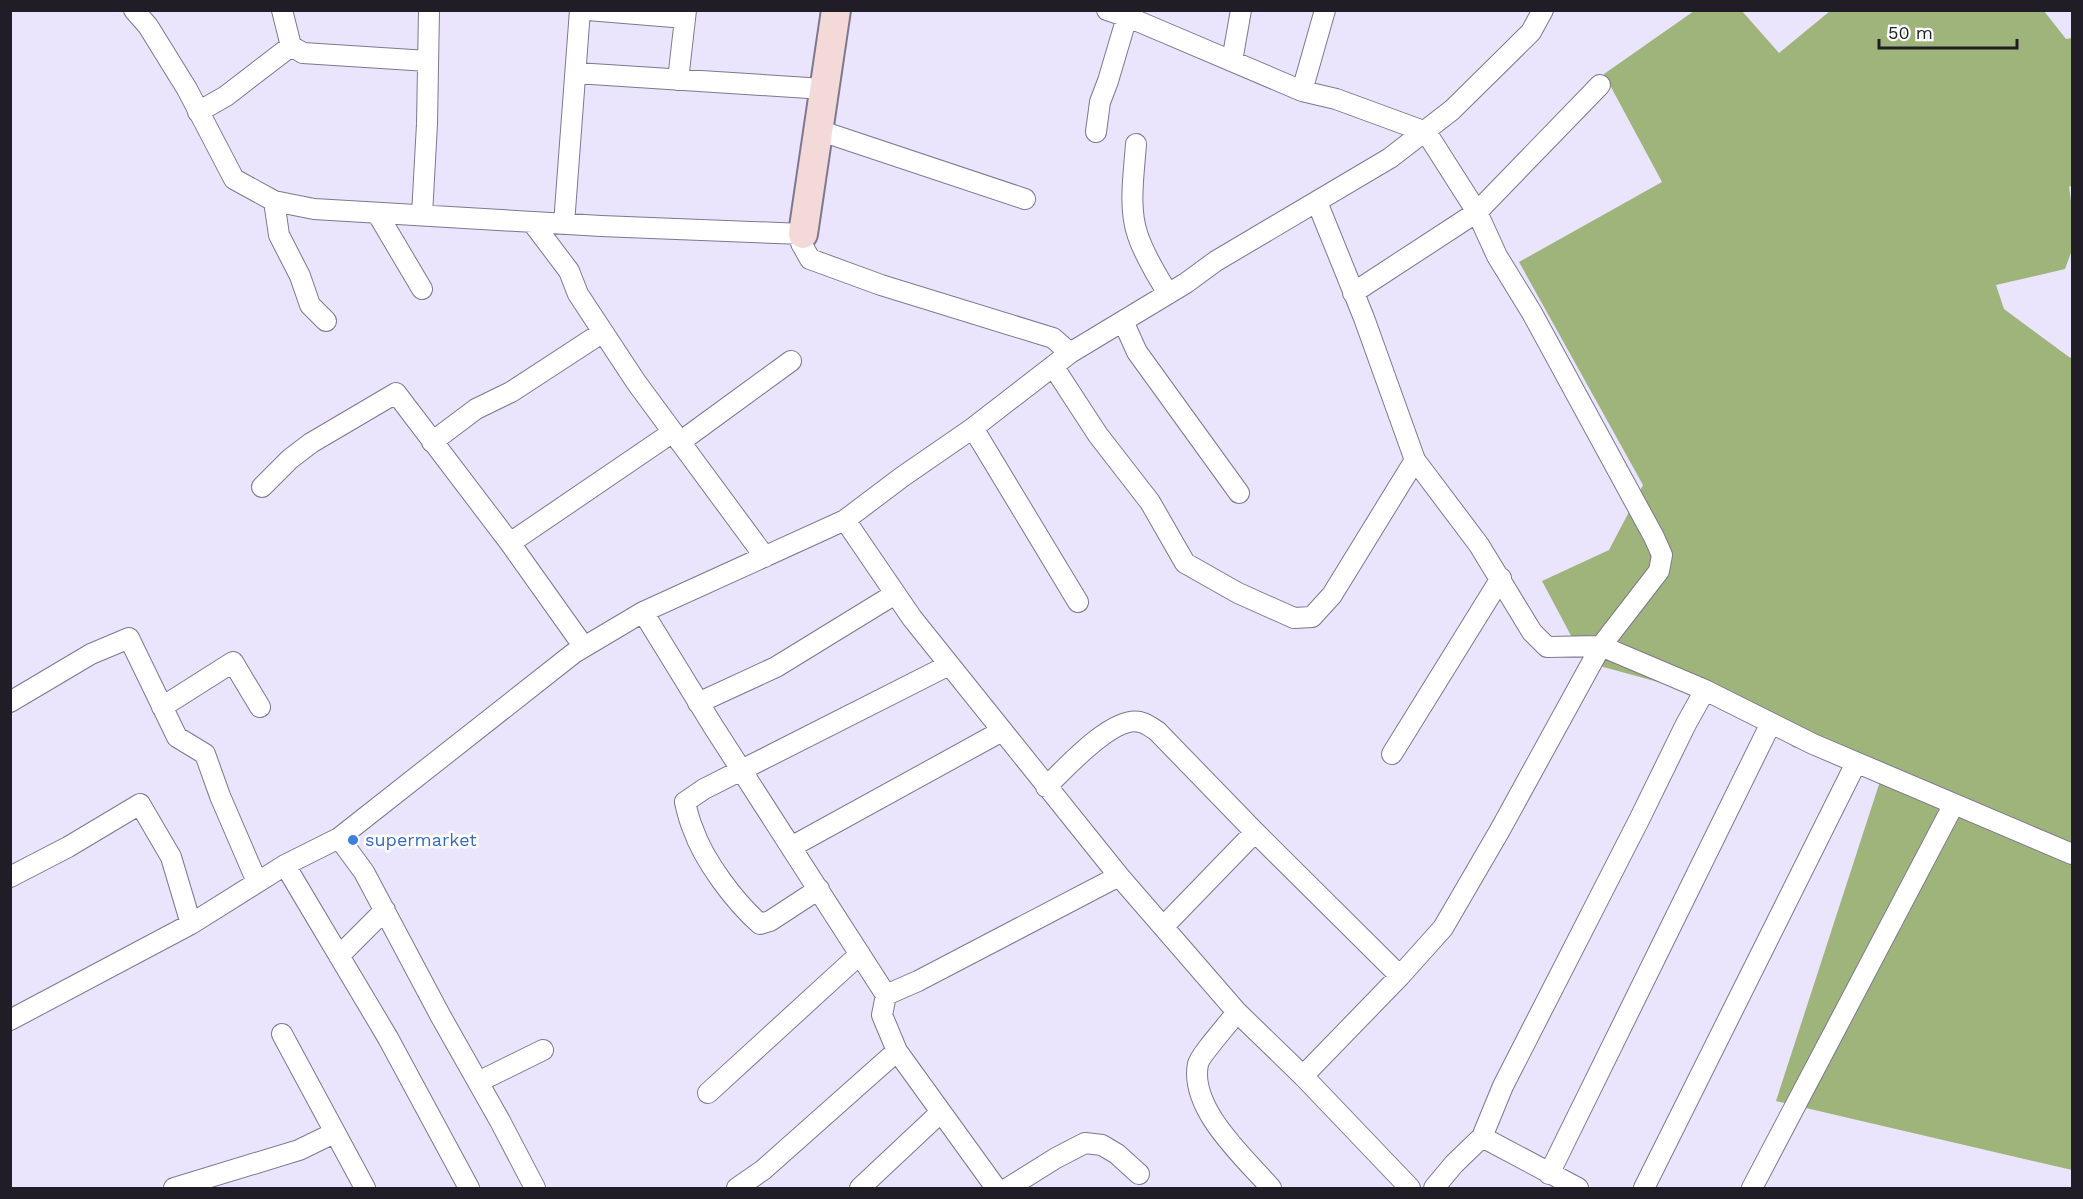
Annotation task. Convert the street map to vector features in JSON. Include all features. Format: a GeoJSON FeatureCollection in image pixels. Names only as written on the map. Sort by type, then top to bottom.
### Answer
{"type":"FeatureCollection","features":[{"type":"Feature","properties":{"kind":"street"},"geometry":{"type":"LineString","coordinates":[[134,10],[148,26],[187,89],[234,179],[274,201],[314,209],[377,213],[803,234]]}},
{"type":"Feature","properties":{"kind":"street"},"geometry":{"type":"LineString","coordinates":[[282,10],[291,46],[303,52],[428,61]]}},
{"type":"Feature","properties":{"kind":"street"},"geometry":{"type":"LineString","coordinates":[[422,215],[429,10]]}},
{"type":"Feature","properties":{"kind":"street"},"geometry":{"type":"LineString","coordinates":[[564,224],[580,10]]}},
{"type":"Feature","properties":{"kind":"street"},"geometry":{"type":"LineString","coordinates":[[588,10],[686,14],[678,80]]}},
{"type":"Feature","properties":{"kind":"street"},"geometry":{"type":"LineString","coordinates":[[836,10],[801,243],[810,259],[881,285],[1053,338],[1070,353]]}},
{"type":"Feature","properties":{"kind":"street"},"geometry":{"type":"LineString","coordinates":[[1107,10],[1128,14],[1302,91],[1336,99],[1426,132],[1477,212],[1497,256],[1532,313],[1662,555],[1659,571],[1601,646],[1500,830],[1443,928],[1303,1076]]}},
{"type":"Feature","properties":{"kind":"street"},"geometry":{"type":"LineString","coordinates":[[1232,61],[1241,10]]}},
{"type":"Feature","properties":{"kind":"street"},"geometry":{"type":"LineString","coordinates":[[1302,91],[1325,10]]}},
{"type":"Feature","properties":{"kind":"street"},"geometry":{"type":"LineString","coordinates":[[10,1020],[191,924],[285,865],[339,838],[584,647],[643,612],[845,520],[973,428],[1070,353],[1168,294],[1216,261],[1390,158],[1426,132],[1452,110],[1531,32],[1543,10]]}},
{"type":"Feature","properties":{"kind":"street"},"geometry":{"type":"LineString","coordinates":[[1096,132],[1100,102],[1128,14]]}},
{"type":"Feature","properties":{"kind":"street"},"geometry":{"type":"LineString","coordinates":[[198,112],[226,96],[291,46]]}},
{"type":"Feature","properties":{"kind":"street"},"geometry":{"type":"LineString","coordinates":[[576,73],[824,89]]}},
{"type":"Feature","properties":{"kind":"street"},"geometry":{"type":"LineString","coordinates":[[1353,293],[1477,212],[1600,85]]}},
{"type":"Feature","properties":{"kind":"street"},"geometry":{"type":"LineString","coordinates":[[818,130],[1025,199]]}},
{"type":"Feature","properties":{"kind":"street"},"geometry":{"type":"LineString","coordinates":[[1136,144],[1133,218],[1137,235],[1168,294]]}},
{"type":"Feature","properties":{"kind":"street"},"geometry":{"type":"LineString","coordinates":[[274,201],[279,235],[300,276],[310,305],[326,321]]}},
{"type":"Feature","properties":{"kind":"street"},"geometry":{"type":"LineString","coordinates":[[1317,202],[1415,460],[1479,545],[1532,632],[1547,647],[1601,646],[1705,690],[1856,763],[2073,854]]}},
{"type":"Feature","properties":{"kind":"street"},"geometry":{"type":"LineString","coordinates":[[377,213],[422,289]]}},
{"type":"Feature","properties":{"kind":"street"},"geometry":{"type":"LineString","coordinates":[[532,222],[568,271],[578,294],[636,382],[765,557]]}},
{"type":"Feature","properties":{"kind":"street"},"geometry":{"type":"LineString","coordinates":[[1123,321],[1137,352],[1239,493]]}},
{"type":"Feature","properties":{"kind":"street"},"geometry":{"type":"LineString","coordinates":[[432,441],[476,409],[511,392],[603,332]]}},
{"type":"Feature","properties":{"kind":"street"},"geometry":{"type":"LineString","coordinates":[[510,543],[791,361]]}},
{"type":"Feature","properties":{"kind":"street"},"geometry":{"type":"LineString","coordinates":[[1053,366],[1098,435],[1150,502],[1185,563],[1238,593],[1294,618],[1312,617],[1332,595],[1415,460]]}},
{"type":"Feature","properties":{"kind":"street"},"geometry":{"type":"LineString","coordinates":[[262,487],[290,459],[311,443],[396,393],[510,543],[584,647]]}},
{"type":"Feature","properties":{"kind":"street"},"geometry":{"type":"LineString","coordinates":[[973,428],[1078,602]]}},
{"type":"Feature","properties":{"kind":"street"},"geometry":{"type":"LineString","coordinates":[[845,520],[895,594],[949,665],[1119,876],[1237,1012],[1303,1076],[1410,1188]]}},
{"type":"Feature","properties":{"kind":"street"},"geometry":{"type":"LineString","coordinates":[[1392,754],[1501,578]]}},
{"type":"Feature","properties":{"kind":"street"},"geometry":{"type":"LineString","coordinates":[[698,703],[776,666],[895,594]]}},
{"type":"Feature","properties":{"kind":"street"},"geometry":{"type":"LineString","coordinates":[[643,612],[698,703],[886,994],[882,1015],[897,1051],[996,1188]]}},
{"type":"Feature","properties":{"kind":"street"},"geometry":{"type":"LineString","coordinates":[[10,702],[91,654],[129,638],[177,737],[205,754],[257,882]]}},
{"type":"Feature","properties":{"kind":"street"},"geometry":{"type":"LineString","coordinates":[[162,706],[233,662],[260,707]]}},
{"type":"Feature","properties":{"kind":"street"},"geometry":{"type":"LineString","coordinates":[[819,889],[770,921],[760,924],[741,907],[704,851],[693,830],[685,802],[704,789],[949,665]]}},
{"type":"Feature","properties":{"kind":"street"},"geometry":{"type":"LineString","coordinates":[[1434,1188],[1482,1137],[1503,1086],[1607,884],[1686,723],[1705,690]]}},
{"type":"Feature","properties":{"kind":"street"},"geometry":{"type":"LineString","coordinates":[[1046,787],[1087,747],[1120,724],[1139,722],[1157,731],[1400,976]]}},
{"type":"Feature","properties":{"kind":"street"},"geometry":{"type":"LineString","coordinates":[[1549,1174],[1770,723]]}},
{"type":"Feature","properties":{"kind":"street"},"geometry":{"type":"LineString","coordinates":[[791,846],[1002,731]]}},
{"type":"Feature","properties":{"kind":"street"},"geometry":{"type":"LineString","coordinates":[[1644,1188],[1856,763]]}},
{"type":"Feature","properties":{"kind":"street"},"geometry":{"type":"LineString","coordinates":[[10,877],[68,847],[140,804],[171,857],[191,924]]}},
{"type":"Feature","properties":{"kind":"street"},"geometry":{"type":"LineString","coordinates":[[1752,1188],[1954,804]]}},
{"type":"Feature","properties":{"kind":"street"},"geometry":{"type":"LineString","coordinates":[[1164,926],[1255,832]]}},
{"type":"Feature","properties":{"kind":"street"},"geometry":{"type":"LineString","coordinates":[[339,838],[364,872],[535,1188]]}},
{"type":"Feature","properties":{"kind":"street"},"geometry":{"type":"LineString","coordinates":[[285,865],[388,1038],[469,1188]]}},
{"type":"Feature","properties":{"kind":"street"},"geometry":{"type":"LineString","coordinates":[[886,994],[918,981],[1119,876]]}},
{"type":"Feature","properties":{"kind":"street"},"geometry":{"type":"LineString","coordinates":[[339,956],[385,910]]}},
{"type":"Feature","properties":{"kind":"street"},"geometry":{"type":"LineString","coordinates":[[708,1093],[860,954]]}},
{"type":"Feature","properties":{"kind":"street"},"geometry":{"type":"LineString","coordinates":[[1237,1012],[1198,1063],[1199,1092],[1212,1121],[1272,1188]]}},
{"type":"Feature","properties":{"kind":"street"},"geometry":{"type":"LineString","coordinates":[[282,1035],[365,1188]]}},
{"type":"Feature","properties":{"kind":"street"},"geometry":{"type":"LineString","coordinates":[[478,1082],[543,1050]]}},
{"type":"Feature","properties":{"kind":"street"},"geometry":{"type":"LineString","coordinates":[[737,1188],[763,1170],[897,1051]]}},
{"type":"Feature","properties":{"kind":"street"},"geometry":{"type":"LineString","coordinates":[[860,1188],[941,1112]]}},
{"type":"Feature","properties":{"kind":"street"},"geometry":{"type":"LineString","coordinates":[[174,1188],[202,1184],[299,1150],[334,1133]]}},
{"type":"Feature","properties":{"kind":"street"},"geometry":{"type":"LineString","coordinates":[[1482,1137],[1578,1188]]}},
{"type":"Feature","properties":{"kind":"street"},"geometry":{"type":"LineString","coordinates":[[1008,1188],[1085,1143],[1102,1145],[1139,1174]]}},
{"type":"Feature","properties":{"kind":"green space"},"geometry":{"type":"Polygon","coordinates":[[[1694,11],[1742,11],[1779,53],[1830,11],[2044,11],[2066,39],[2072,38],[2072,185],[2069,187],[2072,208],[2072,250],[2065,269],[1996,285],[2004,309],[2072,358],[2072,1170],[1776,1101],[1884,769],[1793,747],[1757,709],[1585,662],[1542,581],[1609,550],[1643,485],[1519,262],[1662,182],[1604,74],[1694,11]]]}},
{"type":"Feature","properties":{"kind":"place","name":"supermarket"},"geometry":{"type":"Point","coordinates":[353,840]}}]}
